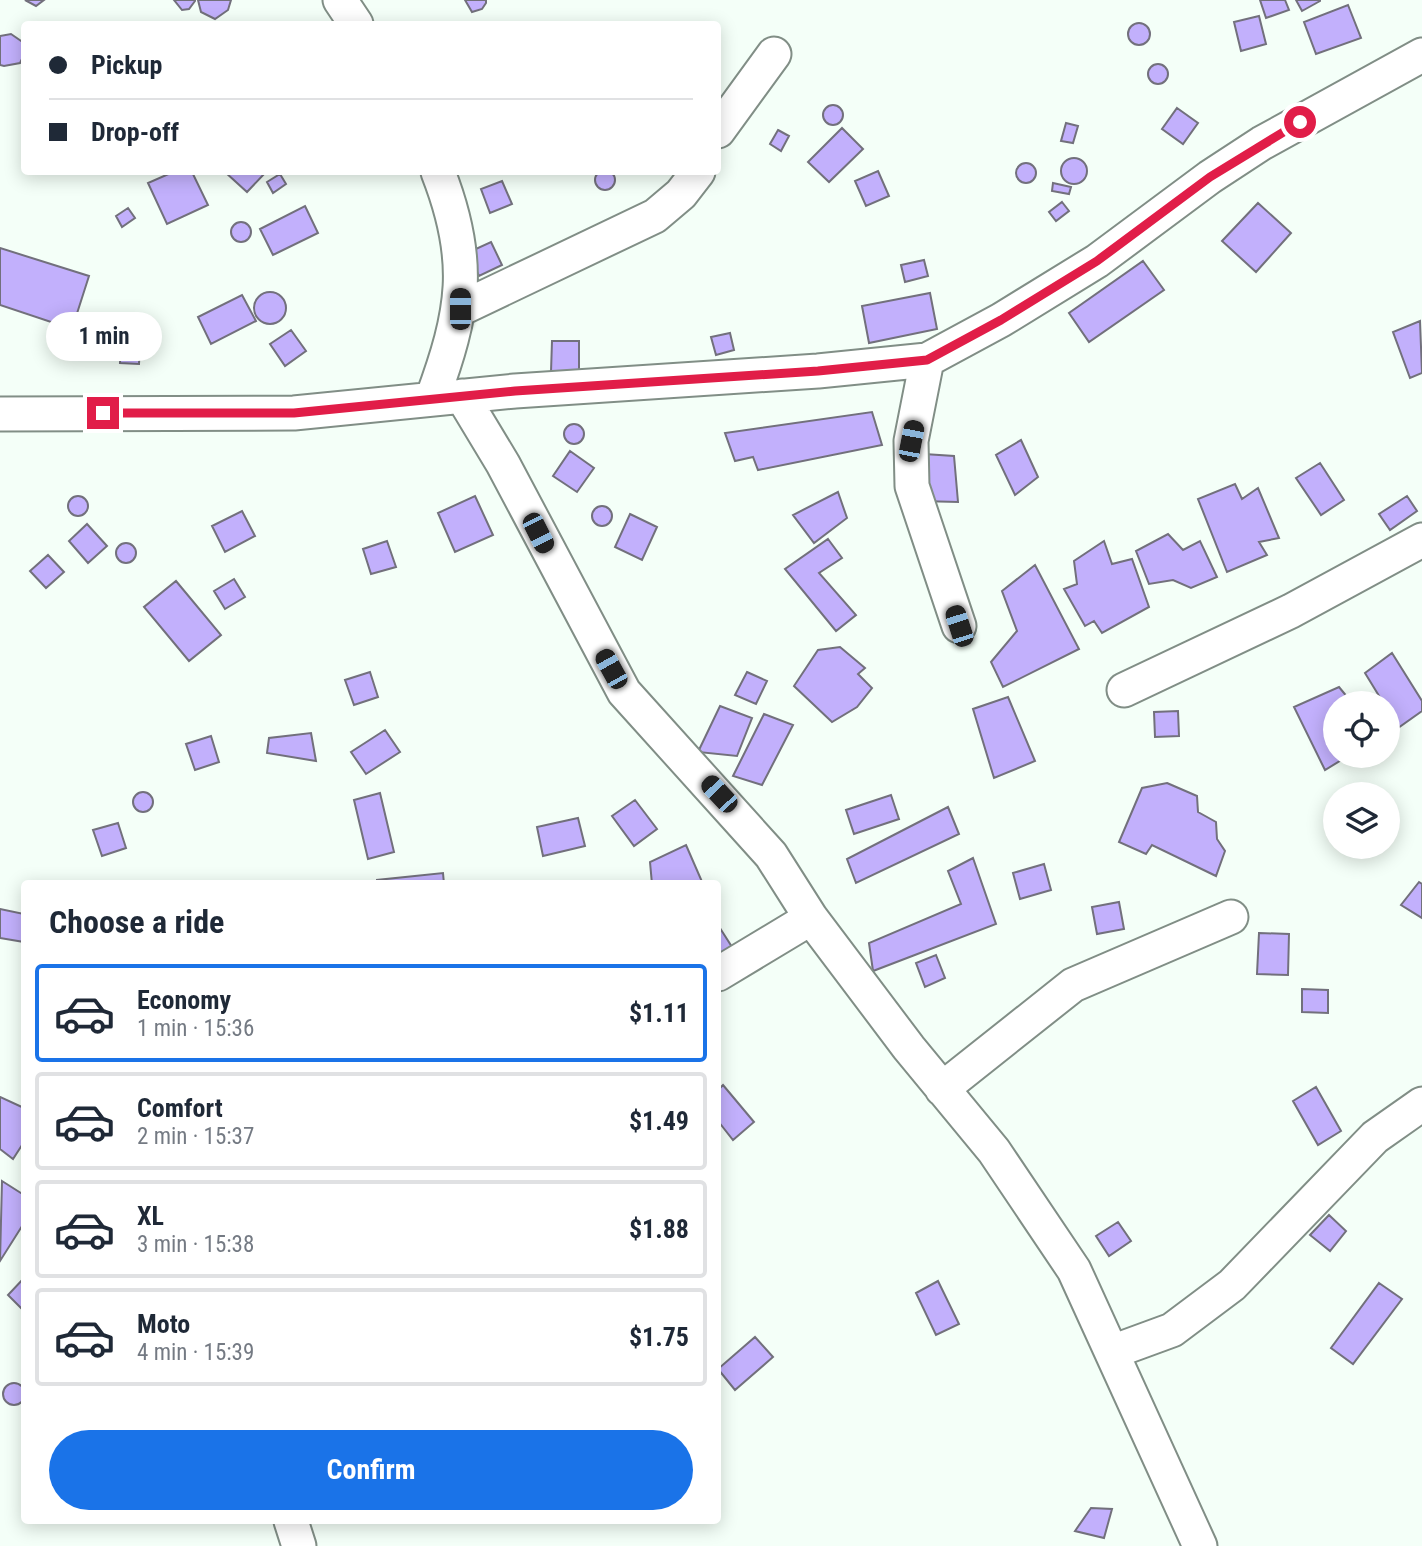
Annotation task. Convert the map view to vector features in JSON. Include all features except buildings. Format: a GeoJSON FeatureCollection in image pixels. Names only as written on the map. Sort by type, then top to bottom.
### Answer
{"type":"FeatureCollection","features":[{"type":"Feature","properties":{"kind":"street"},"geometry":{"type":"LineString","coordinates":[[340,0],[354,21]]}},
{"type":"Feature","properties":{"kind":"street"},"geometry":{"type":"LineString","coordinates":[[721,127],[774,54]]}},
{"type":"Feature","properties":{"kind":"street"},"geometry":{"type":"LineString","coordinates":[[0,414],[294,413],[447,398],[818,371],[927,360],[1001,320],[1097,261],[1210,177],[1262,143],[1422,55]]}},
{"type":"Feature","properties":{"kind":"street"},"geometry":{"type":"LineString","coordinates":[[439,175],[450,206],[460,257],[460,309],[450,350],[447,398],[503,464],[624,692],[771,855],[811,918],[942,1089],[994,1151],[1074,1270],[1200,1546]]}},
{"type":"Feature","properties":{"kind":"street"},"geometry":{"type":"LineString","coordinates":[[460,309],[655,216],[681,194],[696,175]]}},
{"type":"Feature","properties":{"kind":"street"},"geometry":{"type":"LineString","coordinates":[[927,360],[911,441],[912,486],[959,626]]}},
{"type":"Feature","properties":{"kind":"street"},"geometry":{"type":"LineString","coordinates":[[1124,690],[1291,611],[1422,540]]}},
{"type":"Feature","properties":{"kind":"street"},"geometry":{"type":"LineString","coordinates":[[942,1089],[1073,985],[1231,917]]}},
{"type":"Feature","properties":{"kind":"street"},"geometry":{"type":"LineString","coordinates":[[721,972],[811,918]]}},
{"type":"Feature","properties":{"kind":"street"},"geometry":{"type":"LineString","coordinates":[[1112,1352],[1172,1330],[1232,1285],[1375,1137],[1422,1104]]}},
{"type":"Feature","properties":{"kind":"street"},"geometry":{"type":"LineString","coordinates":[[292,1524],[299,1546]]}},
{"type":"Feature","properties":{"kind":"route"},"geometry":{"type":"LineString","coordinates":[[103,413],[294,413],[515,391],[818,371],[927,360],[1001,320],[1097,261],[1210,177],[1300,122]]}}]}
